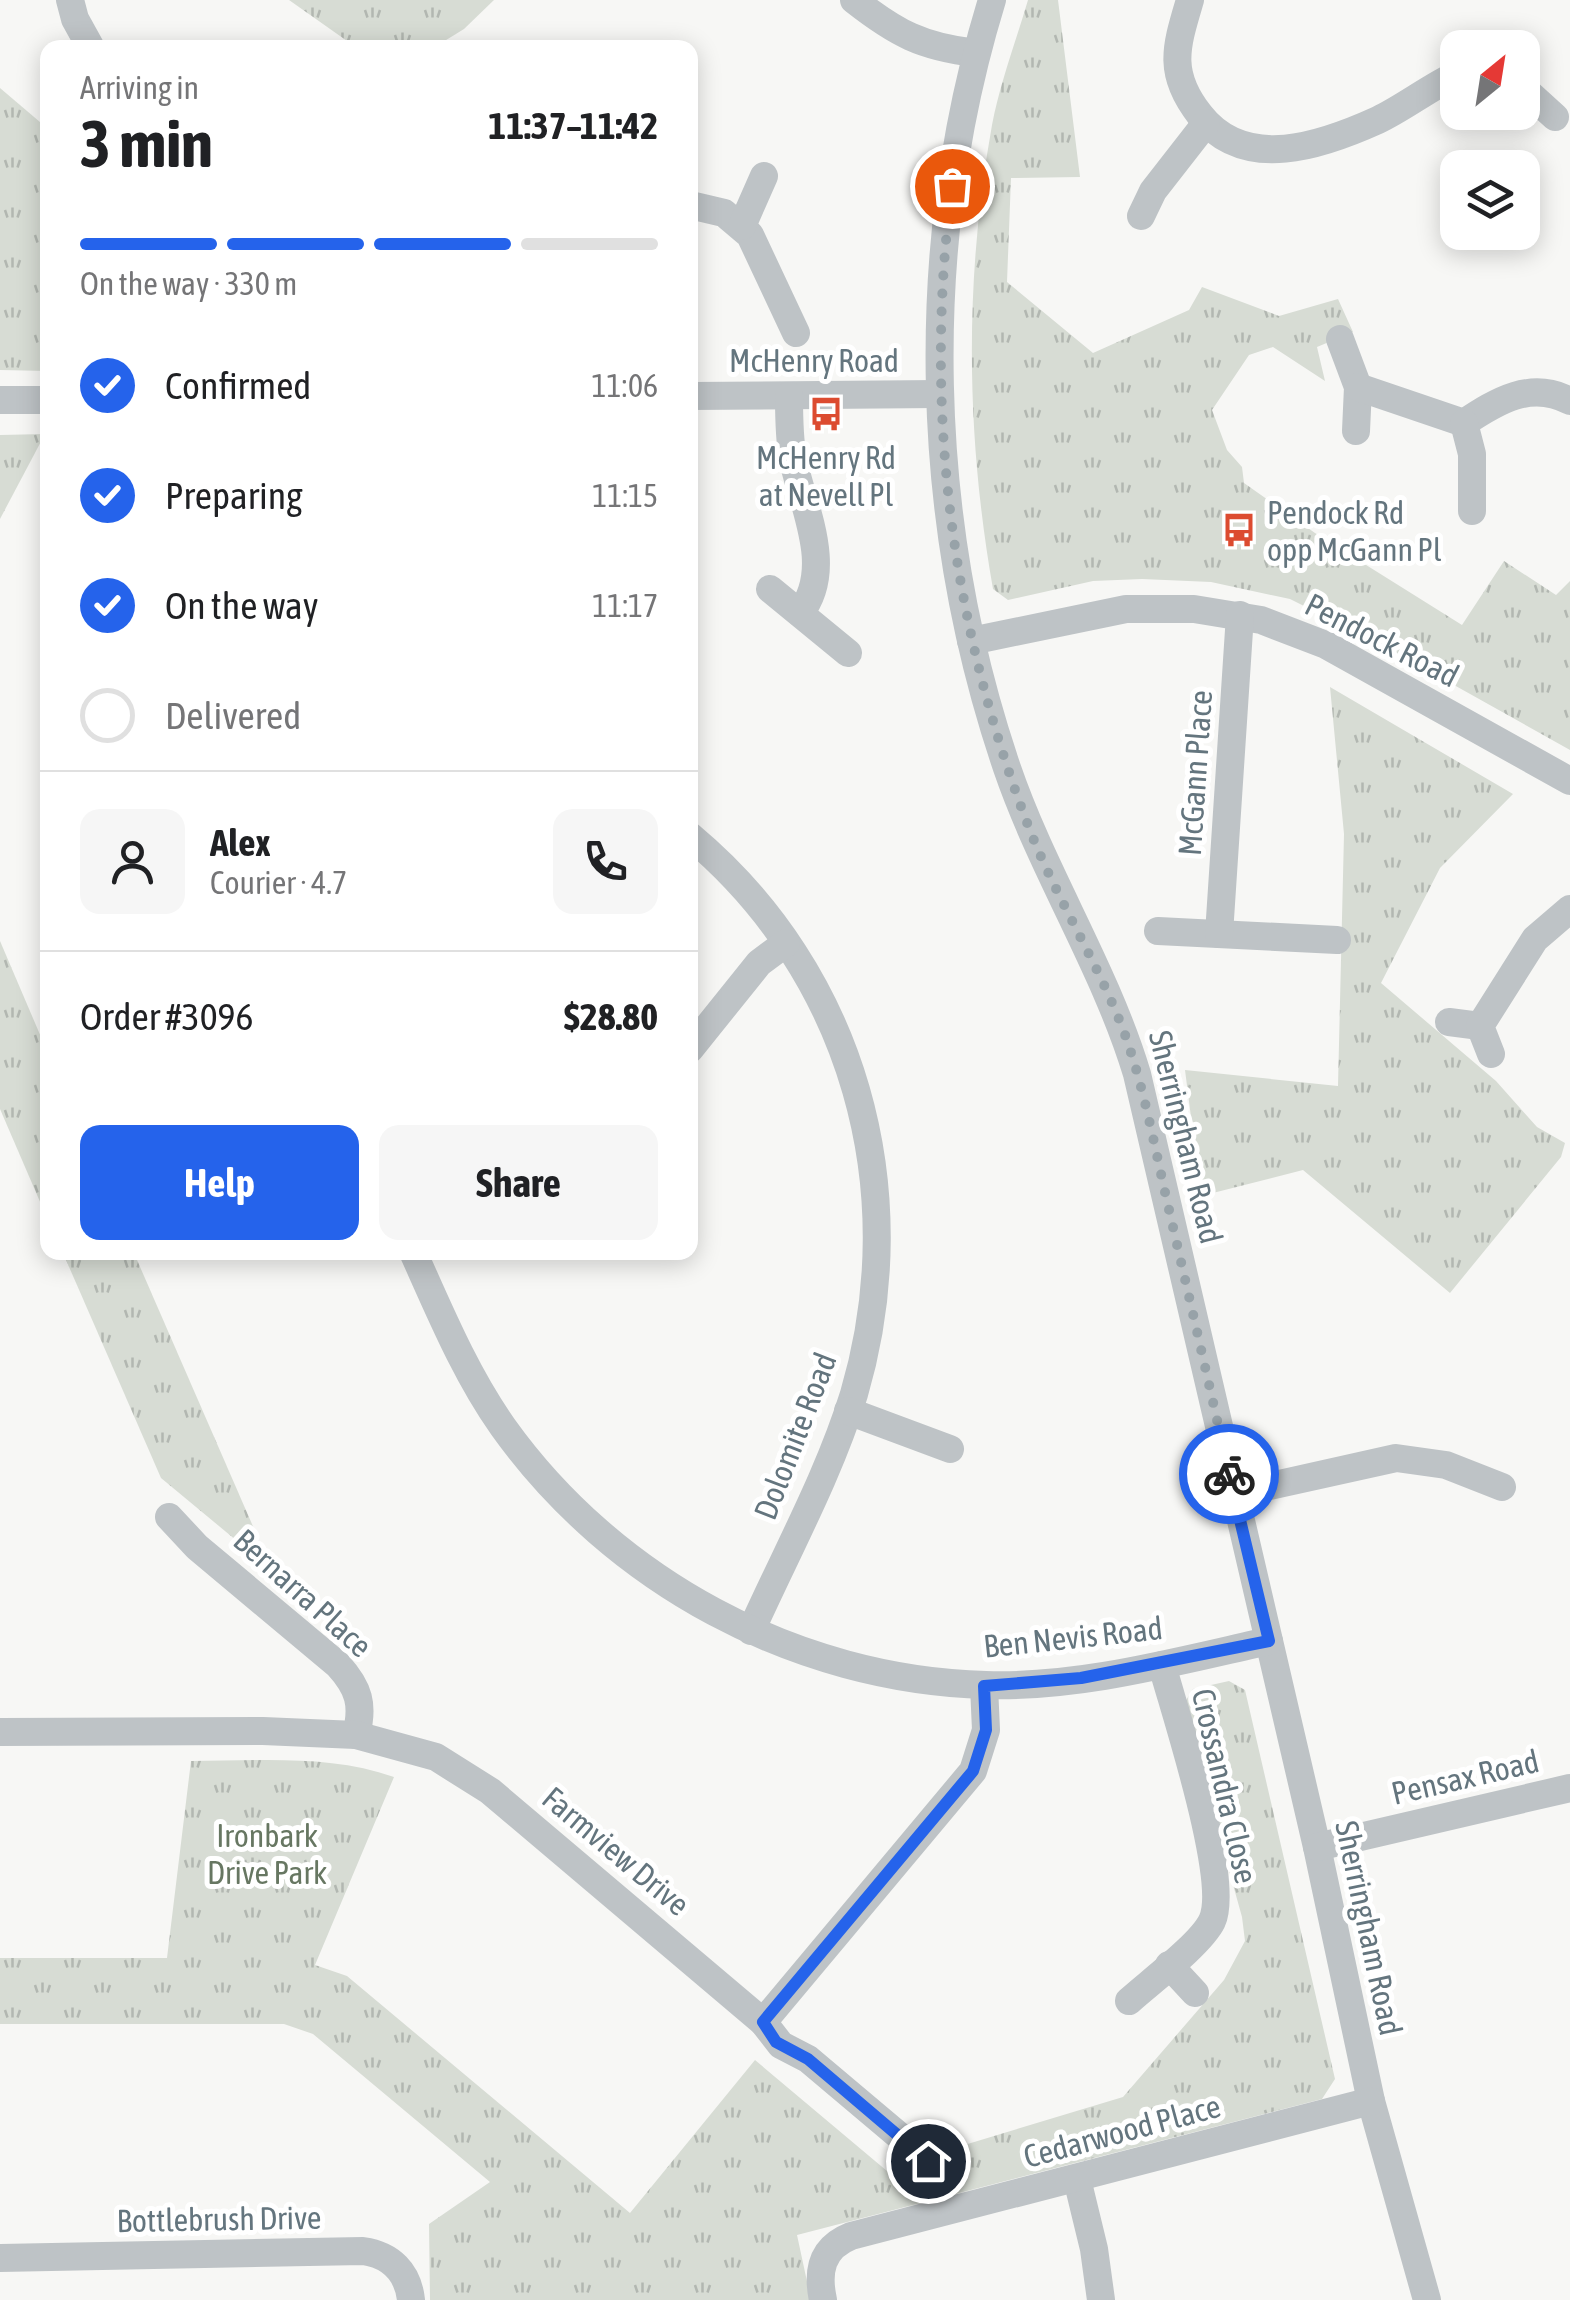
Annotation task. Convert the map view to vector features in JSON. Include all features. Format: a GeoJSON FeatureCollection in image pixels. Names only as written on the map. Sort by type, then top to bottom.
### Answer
{"type":"FeatureCollection","features":[{"type":"Feature","properties":{"kind":"street"},"geometry":{"type":"LineString","coordinates":[[70,0],[74,19],[86,40]]}},
{"type":"Feature","properties":{"kind":"street"},"geometry":{"type":"LineString","coordinates":[[854,0],[908,37],[951,50],[976,52]]}},
{"type":"Feature","properties":{"kind":"street","name":"Sherringham Road"},"geometry":{"type":"LineString","coordinates":[[992,0],[976,52],[944,245],[940,394],[948,504],[971,641],[1002,754],[1033,836],[1108,994],[1134,1064],[1317,1848],[1370,2101],[1427,2300]]}},
{"type":"Feature","properties":{"kind":"street"},"geometry":{"type":"LineString","coordinates":[[1190,0],[1176,44],[1184,91],[1206,123],[1256,149],[1288,150],[1379,120],[1440,84]]}},
{"type":"Feature","properties":{"kind":"street"},"geometry":{"type":"LineString","coordinates":[[1540,103],[1555,117]]}},
{"type":"Feature","properties":{"kind":"street"},"geometry":{"type":"LineString","coordinates":[[1140,216],[1153,191],[1206,123]]}},
{"type":"Feature","properties":{"kind":"street"},"geometry":{"type":"LineString","coordinates":[[742,226],[764,176]]}},
{"type":"Feature","properties":{"kind":"street"},"geometry":{"type":"LineString","coordinates":[[698,207],[724,213],[742,226],[755,243],[796,333]]}},
{"type":"Feature","properties":{"kind":"street"},"geometry":{"type":"LineString","coordinates":[[1340,339],[1358,387],[1356,431]]}},
{"type":"Feature","properties":{"kind":"street"},"geometry":{"type":"LineString","coordinates":[[1358,387],[1464,423]]}},
{"type":"Feature","properties":{"kind":"street"},"geometry":{"type":"LineString","coordinates":[[1464,423],[1504,397],[1552,391],[1570,401]]}},
{"type":"Feature","properties":{"kind":"street","name":"McHenry Road"},"geometry":{"type":"LineString","coordinates":[[698,396],[940,394]]}},
{"type":"Feature","properties":{"kind":"street"},"geometry":{"type":"LineString","coordinates":[[789,396],[793,459],[814,552],[813,590],[800,613]]}},
{"type":"Feature","properties":{"kind":"street"},"geometry":{"type":"LineString","coordinates":[[0,400],[40,400]]}},
{"type":"Feature","properties":{"kind":"street"},"geometry":{"type":"LineString","coordinates":[[1464,423],[1472,454],[1472,510]]}},
{"type":"Feature","properties":{"kind":"street"},"geometry":{"type":"LineString","coordinates":[[770,589],[848,653]]}},
{"type":"Feature","properties":{"kind":"street","name":"Pendock Road"},"geometry":{"type":"LineString","coordinates":[[971,641],[1126,609],[1194,608],[1240,616],[1281,626],[1326,645],[1570,782]]}},
{"type":"Feature","properties":{"kind":"street","name":"McGann Place"},"geometry":{"type":"LineString","coordinates":[[1219,934],[1240,616]]}},
{"type":"Feature","properties":{"kind":"street","name":"Dolomite Road"},"geometry":{"type":"LineString","coordinates":[[698,844],[745,888],[817,992],[860,1102],[873,1164],[878,1223],[876,1292],[848,1411],[751,1631]]}},
{"type":"Feature","properties":{"kind":"street"},"geometry":{"type":"LineString","coordinates":[[1480,1026],[1535,939],[1570,909]]}},
{"type":"Feature","properties":{"kind":"street"},"geometry":{"type":"LineString","coordinates":[[1158,932],[1338,940]]}},
{"type":"Feature","properties":{"kind":"street"},"geometry":{"type":"LineString","coordinates":[[698,1039],[759,963],[786,943]]}},
{"type":"Feature","properties":{"kind":"street"},"geometry":{"type":"LineString","coordinates":[[1450,1022],[1480,1026]]}},
{"type":"Feature","properties":{"kind":"street"},"geometry":{"type":"LineString","coordinates":[[1480,1026],[1491,1054]]}},
{"type":"Feature","properties":{"kind":"street","name":"Ben Nevis Road"},"geometry":{"type":"LineString","coordinates":[[417,1260],[452,1340],[478,1387],[503,1427],[547,1481],[628,1557],[695,1602],[751,1631],[823,1658],[866,1669],[984,1686],[1067,1680],[1269,1641]]}},
{"type":"Feature","properties":{"kind":"street"},"geometry":{"type":"LineString","coordinates":[[848,1411],[950,1449]]}},
{"type":"Feature","properties":{"kind":"street"},"geometry":{"type":"LineString","coordinates":[[1234,1494],[1396,1458],[1446,1465],[1502,1487]]}},
{"type":"Feature","properties":{"kind":"street","name":"Bernarra Place"},"geometry":{"type":"LineString","coordinates":[[169,1517],[196,1546],[338,1665],[354,1683],[361,1708],[356,1735]]}},
{"type":"Feature","properties":{"kind":"street","name":"Crossandra Close"},"geometry":{"type":"LineString","coordinates":[[1129,2002],[1202,1935],[1212,1920],[1216,1884],[1162,1664]]}},
{"type":"Feature","properties":{"kind":"street"},"geometry":{"type":"LineString","coordinates":[[763,2022],[973,1771],[986,1730],[984,1686]]}},
{"type":"Feature","properties":{"kind":"street","name":"Farmview Drive"},"geometry":{"type":"LineString","coordinates":[[0,1732],[264,1731],[356,1735],[436,1757],[478,1781],[763,2022],[776,2042],[808,2059],[928,2161]]}},
{"type":"Feature","properties":{"kind":"street","name":"Pensax Road"},"geometry":{"type":"LineString","coordinates":[[1317,1848],[1570,1788]]}},
{"type":"Feature","properties":{"kind":"street"},"geometry":{"type":"LineString","coordinates":[[1169,1964],[1195,1993]]}},
{"type":"Feature","properties":{"kind":"street","name":"Cedarwood Place"},"geometry":{"type":"LineString","coordinates":[[823,2300],[819,2273],[825,2258],[843,2239],[1370,2101]]}},
{"type":"Feature","properties":{"kind":"street"},"geometry":{"type":"LineString","coordinates":[[1078,2180],[1101,2300]]}},
{"type":"Feature","properties":{"kind":"street","name":"Bottlebrush Drive"},"geometry":{"type":"LineString","coordinates":[[0,2258],[363,2251],[386,2258],[400,2269],[409,2285],[411,2300]]}},
{"type":"Feature","properties":{"kind":"green space"},"geometry":{"type":"Polygon","coordinates":[[[289,0],[494,0],[464,29],[446,40],[346,40],[289,0]]]}},
{"type":"Feature","properties":{"kind":"green space"},"geometry":{"type":"Polygon","coordinates":[[[1028,0],[1058,0],[1080,177],[1011,178],[1007,282],[1093,353],[1189,310],[1202,287],[1279,316],[1338,299],[1353,332],[1317,347],[1325,381],[1273,347],[1249,355],[1212,410],[1227,450],[1242,467],[1244,483],[1315,533],[1462,625],[1504,561],[1556,595],[1570,581],[1570,750],[1386,647],[1290,599],[1211,582],[1142,579],[1093,581],[1008,600],[993,589],[973,416],[973,299],[992,125],[1028,0]]]}},
{"type":"Feature","properties":{"kind":"green space"},"geometry":{"type":"Polygon","coordinates":[[[0,88],[40,122],[40,371],[0,370],[0,88]]]}},
{"type":"Feature","properties":{"kind":"green space"},"geometry":{"type":"Polygon","coordinates":[[[40,434],[40,443],[0,519],[0,435],[40,434]]]}},
{"type":"Feature","properties":{"kind":"green space"},"geometry":{"type":"Polygon","coordinates":[[[1330,687],[1513,794],[1440,868],[1381,983],[1496,1081],[1537,1127],[1565,1143],[1561,1157],[1450,1293],[1303,1170],[1201,1196],[1185,1070],[1338,1086],[1344,834],[1330,687]]]}},
{"type":"Feature","properties":{"kind":"green space"},"geometry":{"type":"Polygon","coordinates":[[[0,941],[40,1035],[40,1202],[0,1109],[0,941]]]}},
{"type":"Feature","properties":{"kind":"green space"},"geometry":{"type":"Polygon","coordinates":[[[66,1260],[137,1260],[272,1570],[161,1478],[66,1260]]]}},
{"type":"Feature","properties":{"kind":"green space","name":"Ironbark Drive Park"},"geometry":{"type":"Polygon","coordinates":[[[1229,1681],[1245,1690],[1335,2079],[1322,2099],[797,2235],[811,2300],[430,2300],[429,2224],[490,2182],[313,2034],[284,2024],[0,2024],[0,1958],[167,1958],[191,1761],[293,1760],[344,1765],[394,1777],[315,1965],[347,1976],[630,2213],[755,2060],[906,2187],[961,2146],[1123,2097],[1224,1980],[1245,1941],[1242,1917],[1183,1705],[1193,1689],[1229,1681]]]}},
{"type":"Feature","properties":{"kind":"way so far"},"geometry":{"type":"LineString","coordinates":[[952,186],[944,245],[942,450],[971,641],[1007,768],[1033,836],[1108,994],[1138,1074],[1229,1474]]}},
{"type":"Feature","properties":{"kind":"place","name":"McHenry Rd at Nevell Pl"},"geometry":{"type":"Point","coordinates":[826,414]}},
{"type":"Feature","properties":{"kind":"place","name":"Pendock Rd opp McGann Pl"},"geometry":{"type":"Point","coordinates":[1239,530]}},
{"type":"Feature","properties":{"kind":"route"},"geometry":{"type":"LineString","coordinates":[[928,2161],[808,2059],[776,2042],[763,2022],[973,1771],[986,1730],[984,1686],[1081,1678],[1269,1641],[1229,1474]]}}]}
